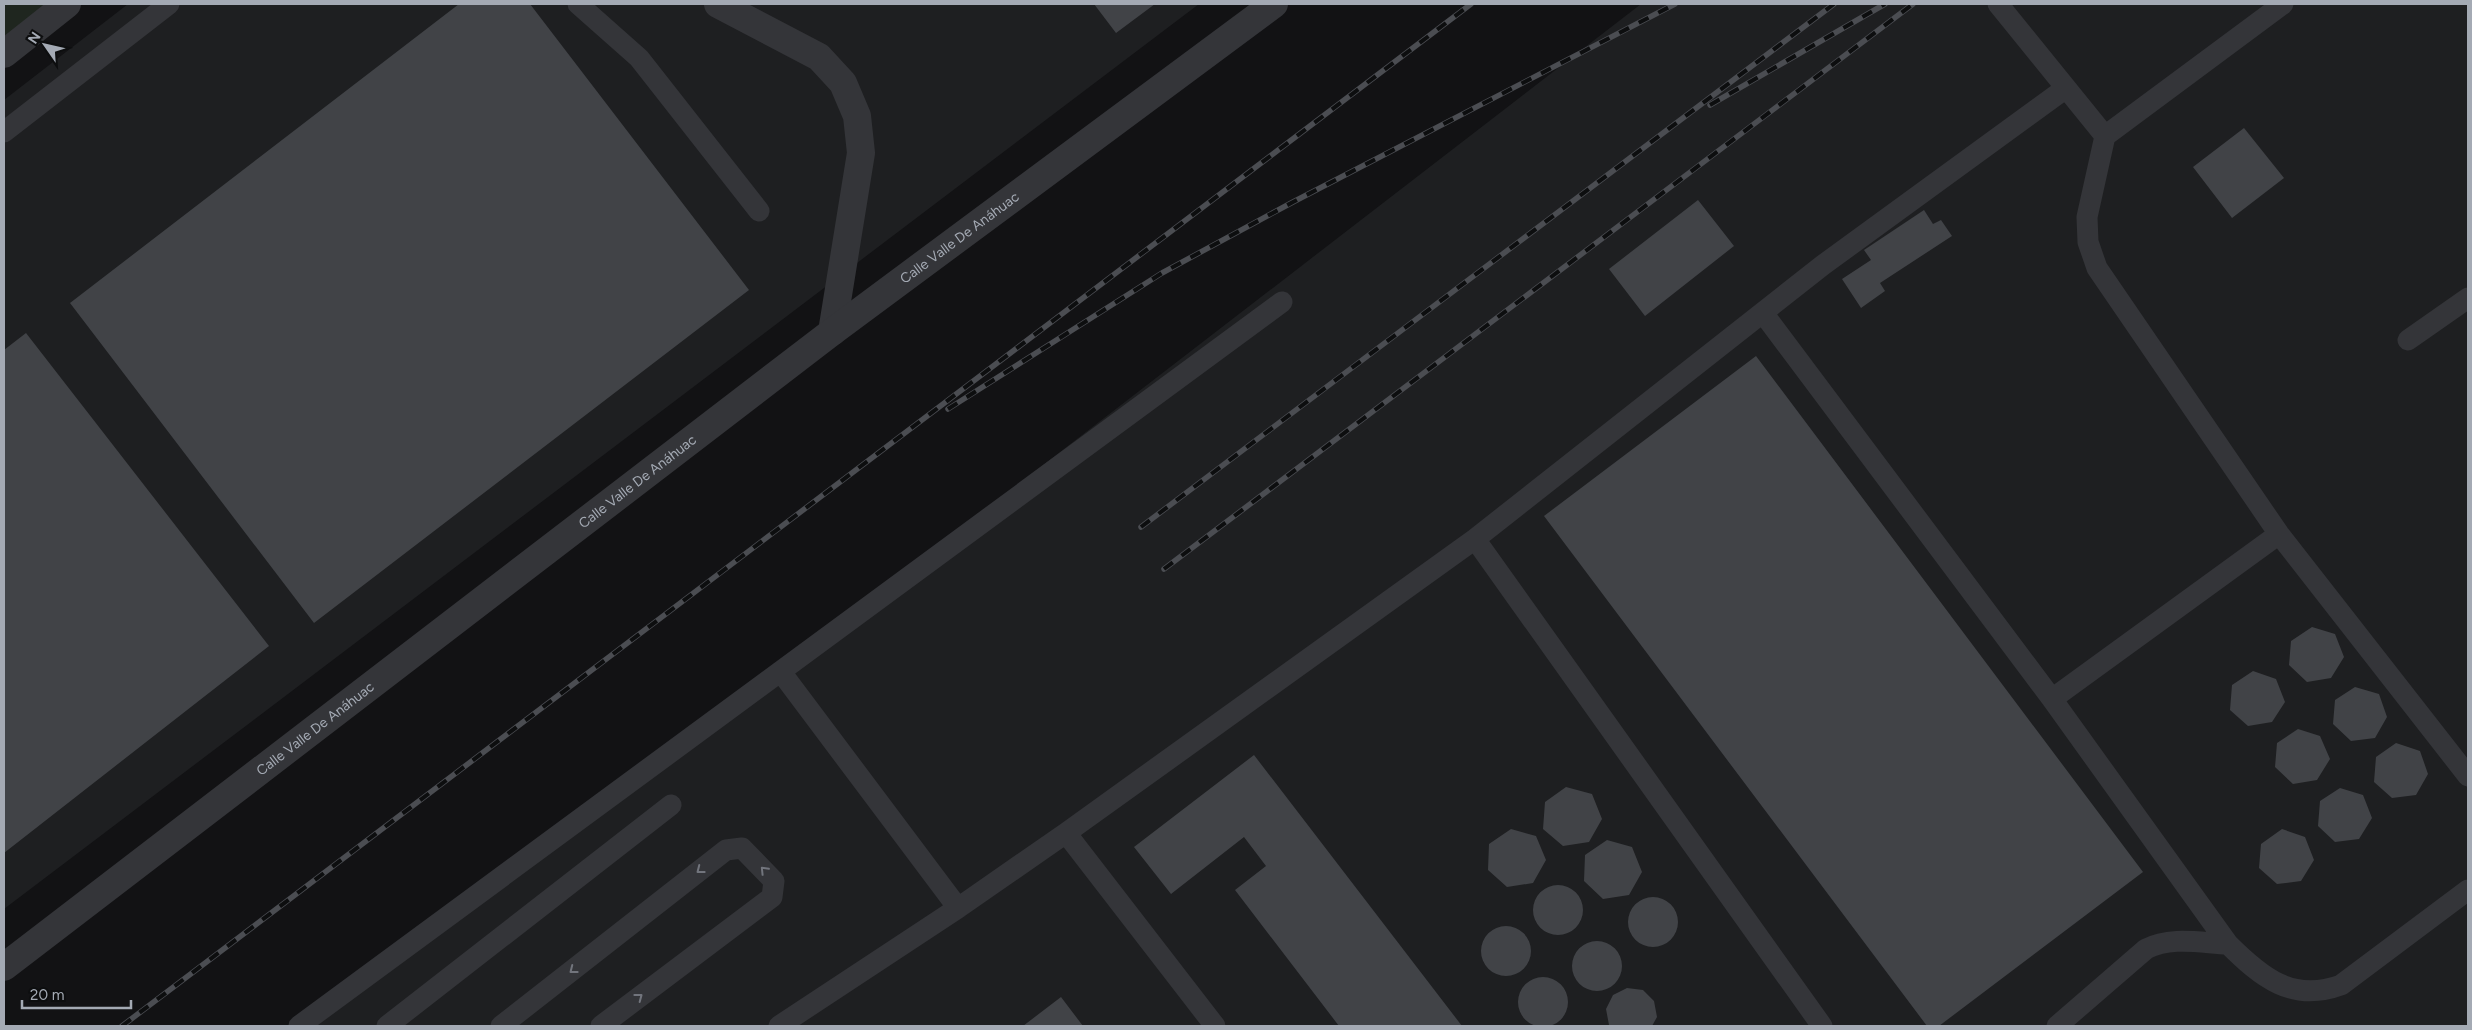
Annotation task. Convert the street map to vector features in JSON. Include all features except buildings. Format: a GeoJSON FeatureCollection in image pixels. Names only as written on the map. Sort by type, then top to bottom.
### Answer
{"type":"FeatureCollection","features":[{"type":"Feature","properties":{"kind":"street"},"geometry":{"type":"LineString","coordinates":[[4,54],[67,4]]}},
{"type":"Feature","properties":{"kind":"street"},"geometry":{"type":"LineString","coordinates":[[718,4],[819,57],[843,83],[858,116],[861,153],[832,332]]}},
{"type":"Feature","properties":{"kind":"street","name":"Calle Valle De Anáhuac"},"geometry":{"type":"LineString","coordinates":[[4,967],[832,332],[1274,4]]}},
{"type":"Feature","properties":{"kind":"lane"},"geometry":{"type":"LineString","coordinates":[[4,132],[169,4]]}},
{"type":"Feature","properties":{"kind":"lane"},"geometry":{"type":"LineString","coordinates":[[578,4],[639,58],[758,211]]}},
{"type":"Feature","properties":{"kind":"lane"},"geometry":{"type":"LineString","coordinates":[[1998,4],[2105,136]]}},
{"type":"Feature","properties":{"kind":"lane"},"geometry":{"type":"LineString","coordinates":[[2282,4],[2105,136],[2088,217],[2088,242],[2097,268],[2280,534],[2468,776]]}},
{"type":"Feature","properties":{"kind":"lane"},"geometry":{"type":"LineString","coordinates":[[780,1026],[958,908],[1475,539],[1823,265],[2066,88]]}},
{"type":"Feature","properties":{"kind":"lane"},"geometry":{"type":"LineString","coordinates":[[2408,340],[2468,298]]}},
{"type":"Feature","properties":{"kind":"lane"},"geometry":{"type":"LineString","coordinates":[[300,1026],[1282,302]]}},
{"type":"Feature","properties":{"kind":"lane"},"geometry":{"type":"LineString","coordinates":[[1763,313],[2052,699],[2228,944],[2249,966],[2271,981],[2309,992],[2324,991],[2341,985],[2468,890]]}},
{"type":"Feature","properties":{"kind":"lane"},"geometry":{"type":"LineString","coordinates":[[2052,699],[2280,534]]}},
{"type":"Feature","properties":{"kind":"lane"},"geometry":{"type":"LineString","coordinates":[[1475,539],[1822,1026]]}},
{"type":"Feature","properties":{"kind":"lane"},"geometry":{"type":"LineString","coordinates":[[781,672],[958,908]]}},
{"type":"Feature","properties":{"kind":"lane"},"geometry":{"type":"LineString","coordinates":[[387,1026],[671,805]]}},
{"type":"Feature","properties":{"kind":"lane"},"geometry":{"type":"LineString","coordinates":[[1066,832],[1216,1026]]}},
{"type":"Feature","properties":{"kind":"lane"},"geometry":{"type":"LineString","coordinates":[[501,1026],[726,850],[742,848],[774,881],[772,897],[600,1026]]}},
{"type":"Feature","properties":{"kind":"lane"},"geometry":{"type":"LineString","coordinates":[[2057,1026],[2146,949],[2158,943],[2168,941],[2228,944]]}},
{"type":"Feature","properties":{"kind":"shaded area"},"geometry":{"type":"Polygon","coordinates":[[[4,4],[67,4],[4,54],[4,4]]]}},
{"type":"Feature","properties":{"kind":"shaded area"},"geometry":{"type":"Polygon","coordinates":[[[128,4],[1199,4],[4,909],[4,100],[128,4]]]}},
{"type":"Feature","properties":{"kind":"shaded area"},"geometry":{"type":"Polygon","coordinates":[[[1641,4],[2468,4],[2468,1026],[316,1026],[1641,4]]]}},
{"type":"Feature","properties":{"kind":"railway"},"geometry":{"type":"LineString","coordinates":[[122,1026],[1471,4]]}},
{"type":"Feature","properties":{"kind":"railway"},"geometry":{"type":"LineString","coordinates":[[948,409],[1162,273],[1293,202],[1675,4]]}},
{"type":"Feature","properties":{"kind":"railway"},"geometry":{"type":"LineString","coordinates":[[1141,527],[1834,4]]}},
{"type":"Feature","properties":{"kind":"railway"},"geometry":{"type":"LineString","coordinates":[[1710,105],[1885,4]]}},
{"type":"Feature","properties":{"kind":"railway"},"geometry":{"type":"LineString","coordinates":[[1164,569],[1913,4]]}}]}
